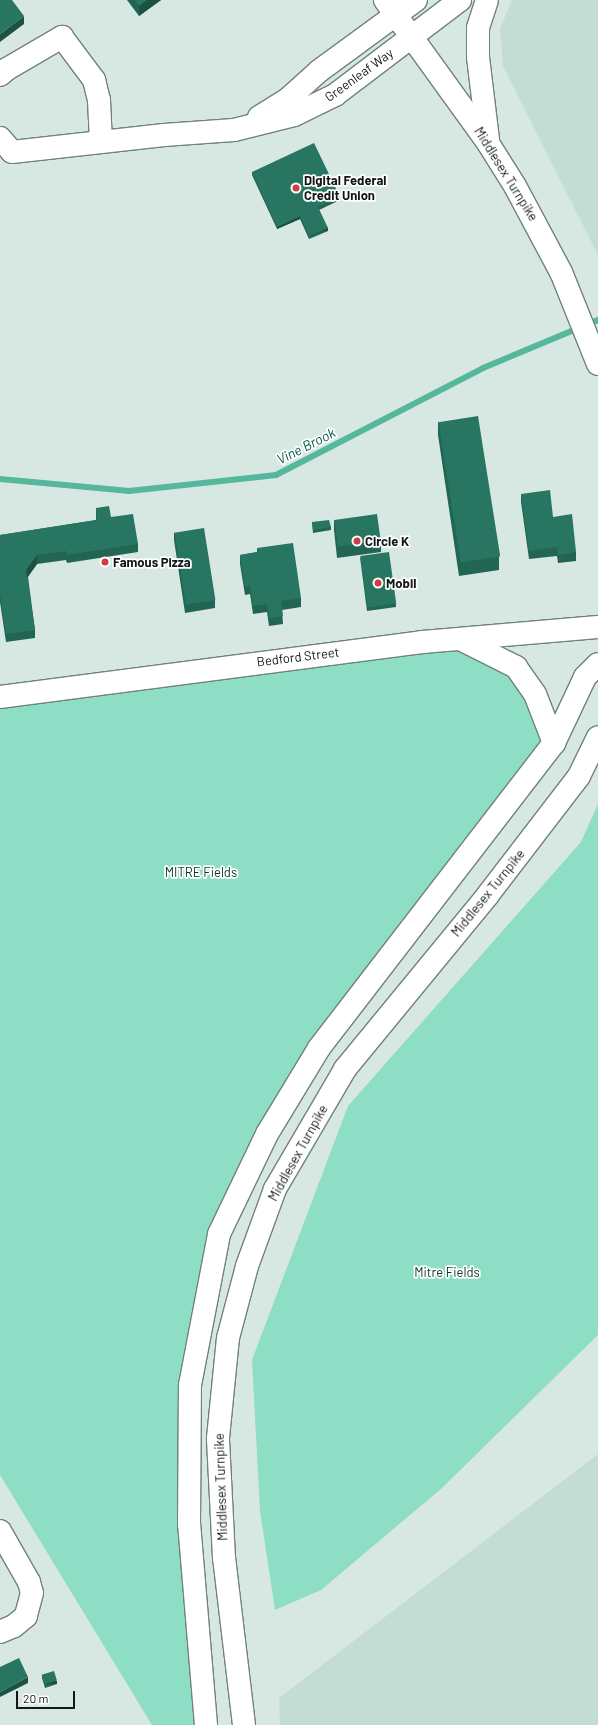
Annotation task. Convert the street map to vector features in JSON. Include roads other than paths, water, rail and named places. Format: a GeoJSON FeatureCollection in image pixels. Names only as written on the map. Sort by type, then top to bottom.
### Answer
{"type":"FeatureCollection","features":[{"type":"Feature","properties":{"kind":"main road","name":"Greenleaf Way"},"geometry":{"type":"LineString","coordinates":[[234,130],[288,99],[391,7],[416,0]]}},
{"type":"Feature","properties":{"kind":"main road","name":"Greenleaf Way"},"geometry":{"type":"LineString","coordinates":[[0,138],[12,152],[234,130],[294,116],[335,95],[460,0]]}},
{"type":"Feature","properties":{"kind":"main road"},"geometry":{"type":"LineString","coordinates":[[487,0],[478,28],[478,51],[488,143]]}},
{"type":"Feature","properties":{"kind":"main road","name":"Middlesex Turnpike"},"geometry":{"type":"LineString","coordinates":[[391,7],[488,143],[519,193],[561,272],[598,364]]}},
{"type":"Feature","properties":{"kind":"main road"},"geometry":{"type":"LineString","coordinates":[[0,75],[7,69],[62,37],[94,80],[99,100],[101,142]]}},
{"type":"Feature","properties":{"kind":"main road","name":"Bedford Street"},"geometry":{"type":"LineString","coordinates":[[0,697],[459,638],[598,627]]}},
{"type":"Feature","properties":{"kind":"main road"},"geometry":{"type":"LineString","coordinates":[[459,638],[516,667],[535,694],[554,743]]}},
{"type":"Feature","properties":{"kind":"main road"},"geometry":{"type":"LineString","coordinates":[[206,1725],[189,1524],[190,1385],[219,1234],[267,1134],[319,1048],[554,743],[586,677],[598,664]]}},
{"type":"Feature","properties":{"kind":"main road","name":"Middlesex Turnpike"},"geometry":{"type":"LineString","coordinates":[[244,1725],[224,1558],[218,1438],[228,1338],[247,1266],[275,1189],[345,1069],[488,896],[579,776],[598,737]]}},
{"type":"Feature","properties":{"kind":"main road"},"geometry":{"type":"LineString","coordinates":[[0,1531],[29,1582],[31,1601],[26,1616],[14,1626],[0,1632]]}},
{"type":"Feature","properties":{"kind":"waterway","name":"Vine Brook"},"geometry":{"type":"LineString","coordinates":[[0,479],[129,491],[276,475],[483,368],[598,320]]}},
{"type":"Feature","properties":{"kind":"place","name":"Digital Federal Credit Union"},"geometry":{"type":"Point","coordinates":[296,188]}},
{"type":"Feature","properties":{"kind":"place","name":"Circle K"},"geometry":{"type":"Point","coordinates":[357,541]}},
{"type":"Feature","properties":{"kind":"place","name":"Famous Pizza"},"geometry":{"type":"Point","coordinates":[105,562]}},
{"type":"Feature","properties":{"kind":"place","name":"Mobil"},"geometry":{"type":"Point","coordinates":[378,583]}},
{"type":"Feature","properties":{"kind":"park label","name":"MITRE Fields"},"geometry":{"type":"Point","coordinates":[201,872]}},
{"type":"Feature","properties":{"kind":"park label","name":"Mitre Fields"},"geometry":{"type":"Point","coordinates":[447,1272]}}]}
